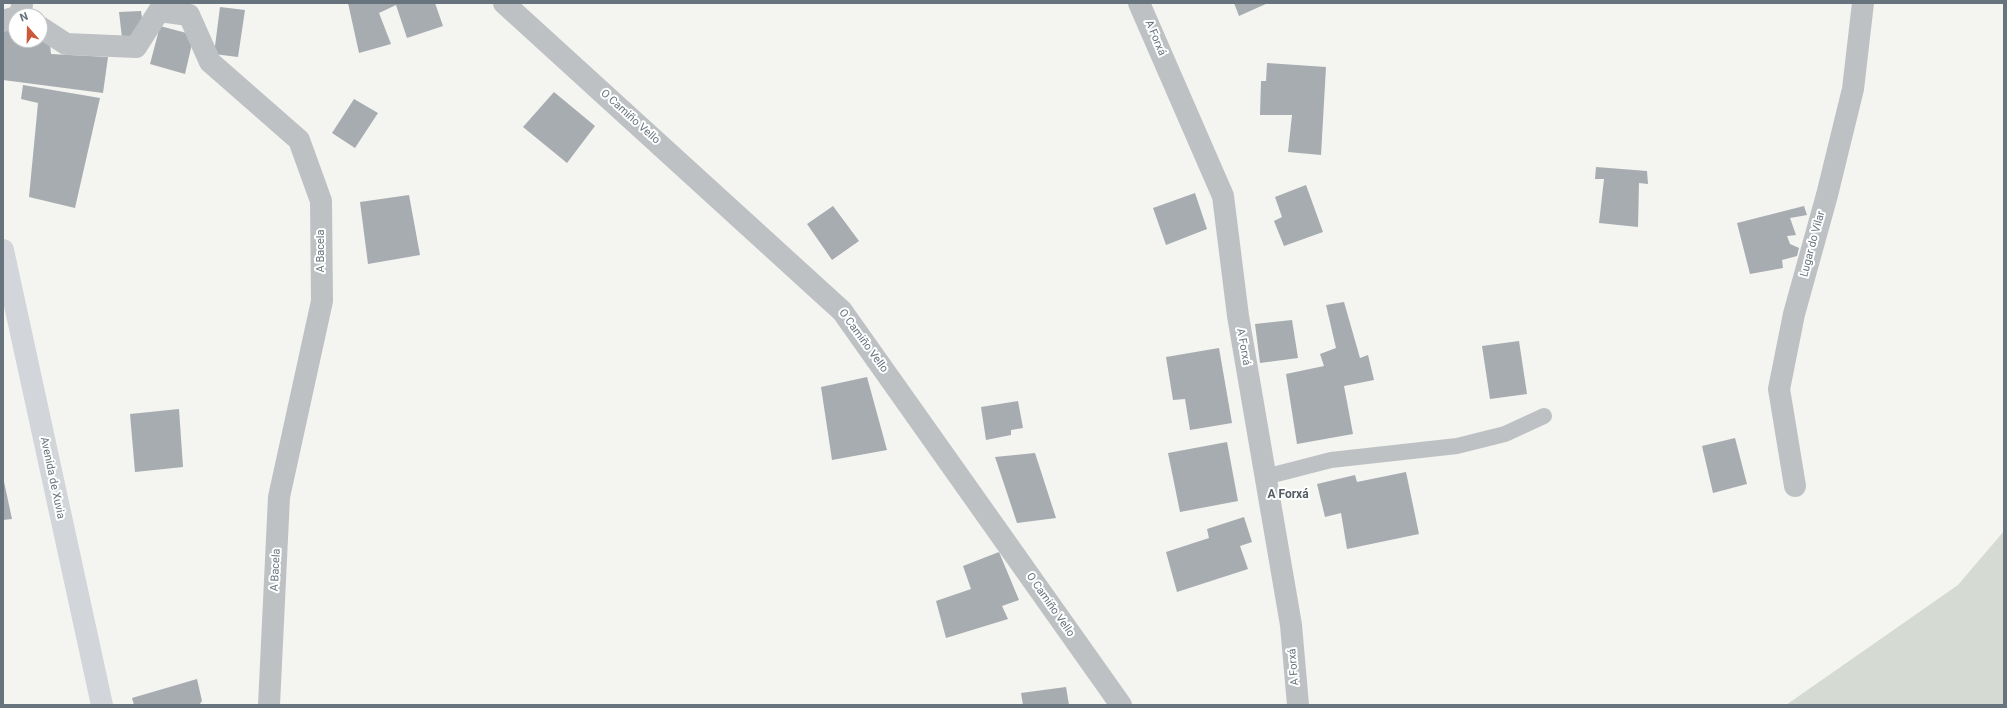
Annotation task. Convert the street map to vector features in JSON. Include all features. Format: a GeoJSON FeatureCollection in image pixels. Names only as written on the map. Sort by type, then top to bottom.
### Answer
{"type":"FeatureCollection","features":[{"type":"Feature","properties":{"kind":"main road","name":"Avenida de Xuvia"},"geometry":{"type":"LineString","coordinates":[[3,250],[102,705]]}},
{"type":"Feature","properties":{"kind":"street","name":"O Camiño Vello"},"geometry":{"type":"LineString","coordinates":[[504,3],[842,311],[1121,705]]}},
{"type":"Feature","properties":{"kind":"street","name":"A Forxá"},"geometry":{"type":"LineString","coordinates":[[1139,3],[1223,196],[1238,316],[1291,625],[1298,705]]}},
{"type":"Feature","properties":{"kind":"street","name":"Lugar do Vilar"},"geometry":{"type":"LineString","coordinates":[[1795,486],[1779,390],[1794,314],[1827,195],[1853,89],[1863,3]]}},
{"type":"Feature","properties":{"kind":"street","name":"A Bacela"},"geometry":{"type":"LineString","coordinates":[[48,32],[66,44],[136,47],[160,11],[189,15],[210,62],[299,140],[321,201],[322,301],[279,498],[269,705]]}},
{"type":"Feature","properties":{"kind":"lane"},"geometry":{"type":"LineString","coordinates":[[1265,478],[1331,460],[1457,446],[1505,434],[1544,416]]}},
{"type":"Feature","properties":{"kind":"shaded area"},"geometry":{"type":"Polygon","coordinates":[[[2004,531],[2004,705],[1786,705],[1958,585],[2004,531]]]}},
{"type":"Feature","properties":{"kind":"building"},"geometry":{"type":"Polygon","coordinates":[[[348,3],[435,3],[443,26],[407,38],[396,5],[379,13],[391,44],[359,53],[348,3]]]}},
{"type":"Feature","properties":{"kind":"building"},"geometry":{"type":"Polygon","coordinates":[[[1234,3],[1268,3],[1239,16],[1234,3]]]}},
{"type":"Feature","properties":{"kind":"building"},"geometry":{"type":"Polygon","coordinates":[[[220,7],[245,10],[238,57],[214,54],[220,7]]]}},
{"type":"Feature","properties":{"kind":"building"},"geometry":{"type":"Polygon","coordinates":[[[141,11],[143,25],[134,36],[122,38],[119,12],[141,11]]]}},
{"type":"Feature","properties":{"kind":"building"},"geometry":{"type":"Polygon","coordinates":[[[160,26],[194,35],[185,74],[150,64],[160,26]]]}},
{"type":"Feature","properties":{"kind":"building"},"geometry":{"type":"Polygon","coordinates":[[[8,28],[8,48],[48,48],[48,43],[50,44],[51,54],[108,57],[103,93],[3,80],[3,32],[8,28]]]}},
{"type":"Feature","properties":{"kind":"building"},"geometry":{"type":"Polygon","coordinates":[[[1267,63],[1326,67],[1321,155],[1288,152],[1292,115],[1260,115],[1261,81],[1266,81],[1267,63]]]}},
{"type":"Feature","properties":{"kind":"building"},"geometry":{"type":"Polygon","coordinates":[[[23,85],[100,98],[75,208],[29,197],[38,103],[21,99],[23,85]]]}},
{"type":"Feature","properties":{"kind":"building"},"geometry":{"type":"Polygon","coordinates":[[[554,92],[595,126],[567,163],[523,127],[554,92]]]}},
{"type":"Feature","properties":{"kind":"building"},"geometry":{"type":"Polygon","coordinates":[[[354,99],[378,113],[355,148],[332,133],[354,99]]]}},
{"type":"Feature","properties":{"kind":"building"},"geometry":{"type":"Polygon","coordinates":[[[1596,167],[1647,171],[1648,184],[1639,183],[1638,227],[1599,223],[1604,179],[1595,179],[1596,167]]]}},
{"type":"Feature","properties":{"kind":"building"},"geometry":{"type":"Polygon","coordinates":[[[1306,185],[1323,232],[1284,246],[1274,221],[1282,217],[1275,197],[1306,185]]]}},
{"type":"Feature","properties":{"kind":"building"},"geometry":{"type":"Polygon","coordinates":[[[1195,193],[1207,229],[1166,245],[1153,208],[1195,193]]]}},
{"type":"Feature","properties":{"kind":"building"},"geometry":{"type":"Polygon","coordinates":[[[409,195],[420,255],[368,264],[360,202],[409,195]]]}},
{"type":"Feature","properties":{"kind":"building"},"geometry":{"type":"Polygon","coordinates":[[[833,206],[859,241],[832,260],[807,224],[833,206]]]}},
{"type":"Feature","properties":{"kind":"building"},"geometry":{"type":"Polygon","coordinates":[[[1804,206],[1807,215],[1790,218],[1796,235],[1787,236],[1790,244],[1799,248],[1797,256],[1782,260],[1783,268],[1750,274],[1737,223],[1804,206]]]}},
{"type":"Feature","properties":{"kind":"building"},"geometry":{"type":"Polygon","coordinates":[[[1344,302],[1360,358],[1368,355],[1374,380],[1344,386],[1353,434],[1297,444],[1286,374],[1324,366],[1320,354],[1336,348],[1326,305],[1344,302]]]}},
{"type":"Feature","properties":{"kind":"building"},"geometry":{"type":"Polygon","coordinates":[[[1292,320],[1298,358],[1260,363],[1255,324],[1292,320]]]}},
{"type":"Feature","properties":{"kind":"building"},"geometry":{"type":"Polygon","coordinates":[[[1519,341],[1527,394],[1490,399],[1482,346],[1519,341]]]}},
{"type":"Feature","properties":{"kind":"building"},"geometry":{"type":"Polygon","coordinates":[[[1219,348],[1232,423],[1190,430],[1185,399],[1173,400],[1166,357],[1219,348]]]}},
{"type":"Feature","properties":{"kind":"building"},"geometry":{"type":"Polygon","coordinates":[[[867,377],[887,450],[832,460],[821,387],[867,377]]]}},
{"type":"Feature","properties":{"kind":"building"},"geometry":{"type":"Polygon","coordinates":[[[1018,401],[1023,428],[1011,430],[1011,435],[986,440],[981,407],[1018,401]]]}},
{"type":"Feature","properties":{"kind":"building"},"geometry":{"type":"Polygon","coordinates":[[[179,409],[183,467],[135,472],[130,414],[179,409]]]}},
{"type":"Feature","properties":{"kind":"building"},"geometry":{"type":"Polygon","coordinates":[[[1735,438],[1747,484],[1713,493],[1702,446],[1735,438]]]}},
{"type":"Feature","properties":{"kind":"building"},"geometry":{"type":"Polygon","coordinates":[[[1227,442],[1238,501],[1180,512],[1168,453],[1227,442]]]}},
{"type":"Feature","properties":{"kind":"building"},"geometry":{"type":"Polygon","coordinates":[[[1035,453],[1056,518],[1017,523],[995,457],[1035,453]]]}},
{"type":"Feature","properties":{"kind":"building"},"geometry":{"type":"Polygon","coordinates":[[[1406,472],[1419,534],[1347,549],[1341,513],[1325,517],[1317,484],[1355,475],[1357,482],[1406,472]]]}},
{"type":"Feature","properties":{"kind":"building"},"geometry":{"type":"Polygon","coordinates":[[[3,477],[12,519],[3,520],[3,477]]]}},
{"type":"Feature","properties":{"kind":"building"},"geometry":{"type":"Polygon","coordinates":[[[1244,517],[1252,542],[1240,546],[1248,569],[1177,592],[1166,552],[1209,538],[1207,529],[1244,517]]]}},
{"type":"Feature","properties":{"kind":"building"},"geometry":{"type":"Polygon","coordinates":[[[999,552],[1019,600],[1002,606],[1008,619],[946,638],[936,601],[971,589],[963,566],[999,552]]]}},
{"type":"Feature","properties":{"kind":"building"},"geometry":{"type":"Polygon","coordinates":[[[197,679],[202,701],[199,705],[134,705],[132,698],[197,679]]]}},
{"type":"Feature","properties":{"kind":"building"},"geometry":{"type":"Polygon","coordinates":[[[1066,687],[1069,705],[1023,705],[1021,693],[1066,687]]]}},
{"type":"Feature","properties":{"kind":"district","name":"A Forxá"},"geometry":{"type":"Point","coordinates":[1288,495]}}]}
